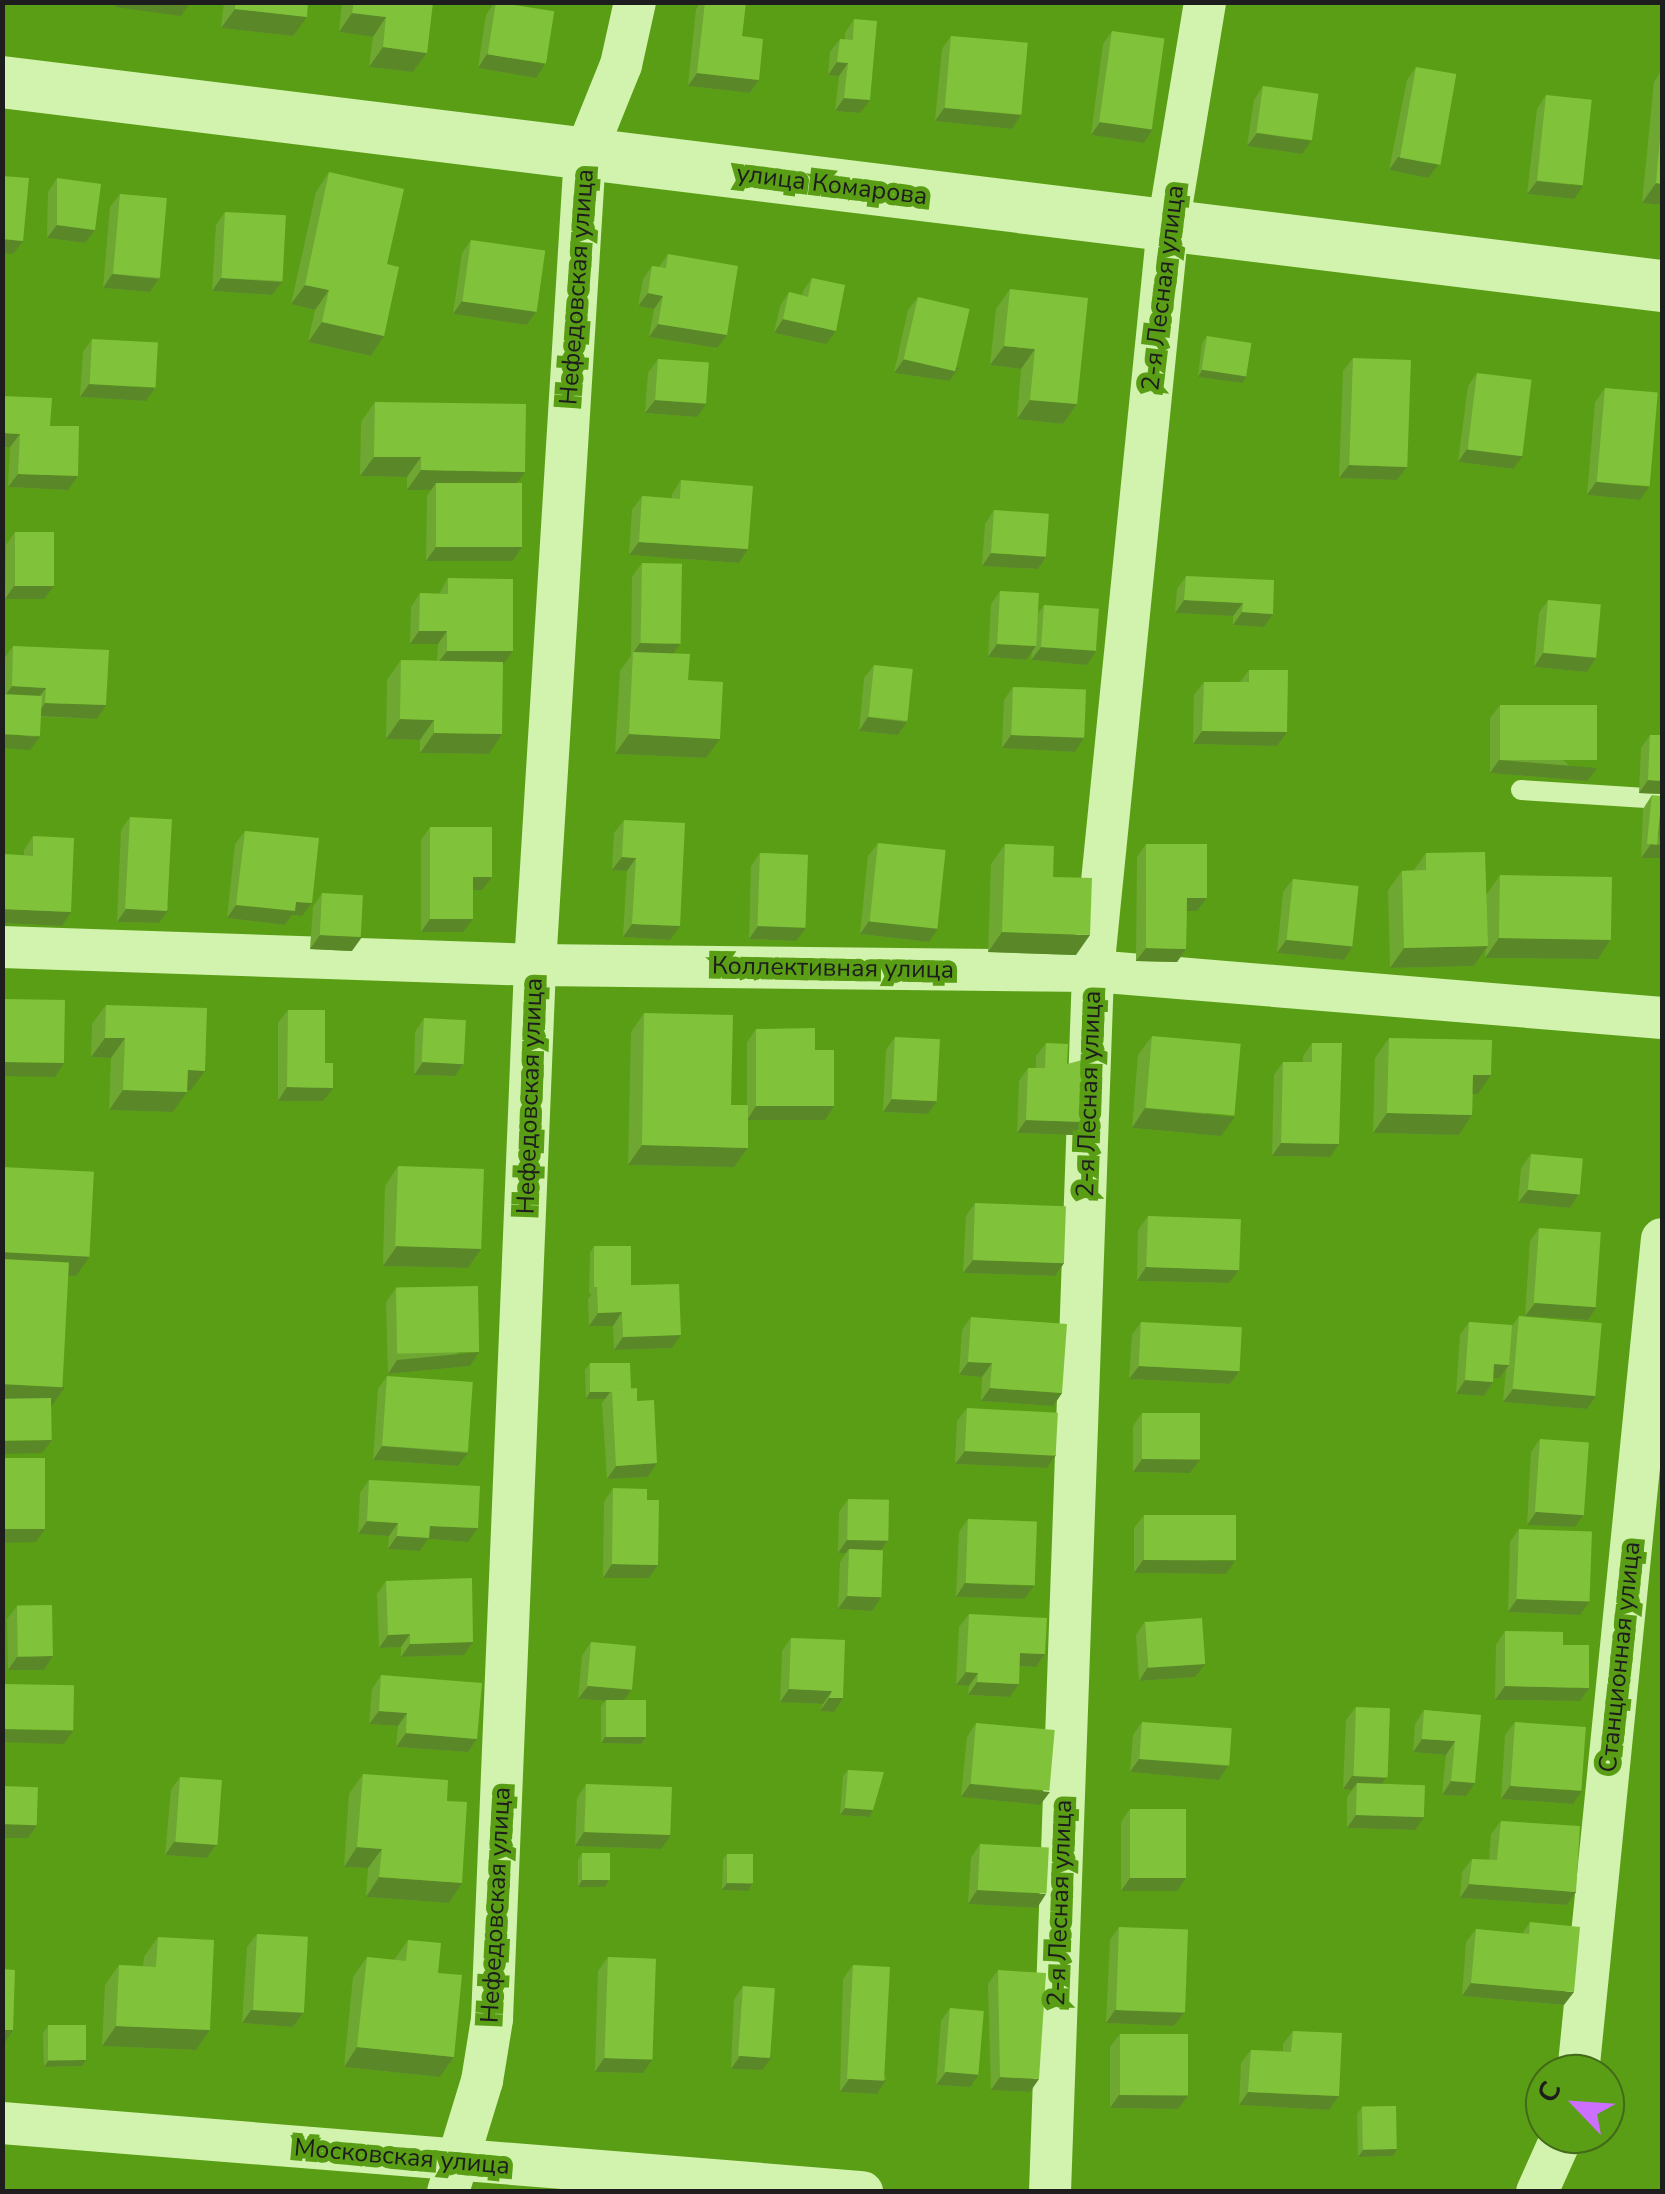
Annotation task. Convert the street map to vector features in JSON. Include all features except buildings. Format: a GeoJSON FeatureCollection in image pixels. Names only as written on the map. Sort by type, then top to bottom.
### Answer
{"type":"FeatureCollection","features":[{"type":"Feature","properties":{"kind":"street","name":"Нефедовская улица"},"geometry":{"type":"LineString","coordinates":[[450,2177],[482,2081],[492,2019],[535,965],[585,154],[622,65],[635,2]]}},
{"type":"Feature","properties":{"kind":"street","name":"2-я Лесная улица"},"geometry":{"type":"LineString","coordinates":[[1050,2192],[1093,970],[1168,226],[1205,2]]}},
{"type":"Feature","properties":{"kind":"street","name":"улица Комарова"},"geometry":{"type":"LineString","coordinates":[[2,82],[1662,286]]}},
{"type":"Feature","properties":{"kind":"street","name":"Коллективная улица"},"geometry":{"type":"LineString","coordinates":[[2,946],[535,965],[1093,970],[1662,1018]]}},
{"type":"Feature","properties":{"kind":"street","name":"Станционная улица"},"geometry":{"type":"LineString","coordinates":[[1580,2054],[1662,1239]]}},
{"type":"Feature","properties":{"kind":"street","name":"Московская улица"},"geometry":{"type":"LineString","coordinates":[[2,2124],[450,2177],[862,2192]]}},
{"type":"Feature","properties":{"kind":"street"},"geometry":{"type":"LineString","coordinates":[[1537,2192],[1555,2154]]}},
{"type":"Feature","properties":{"kind":"lane"},"geometry":{"type":"LineString","coordinates":[[1521,790],[1662,799]]}}]}
